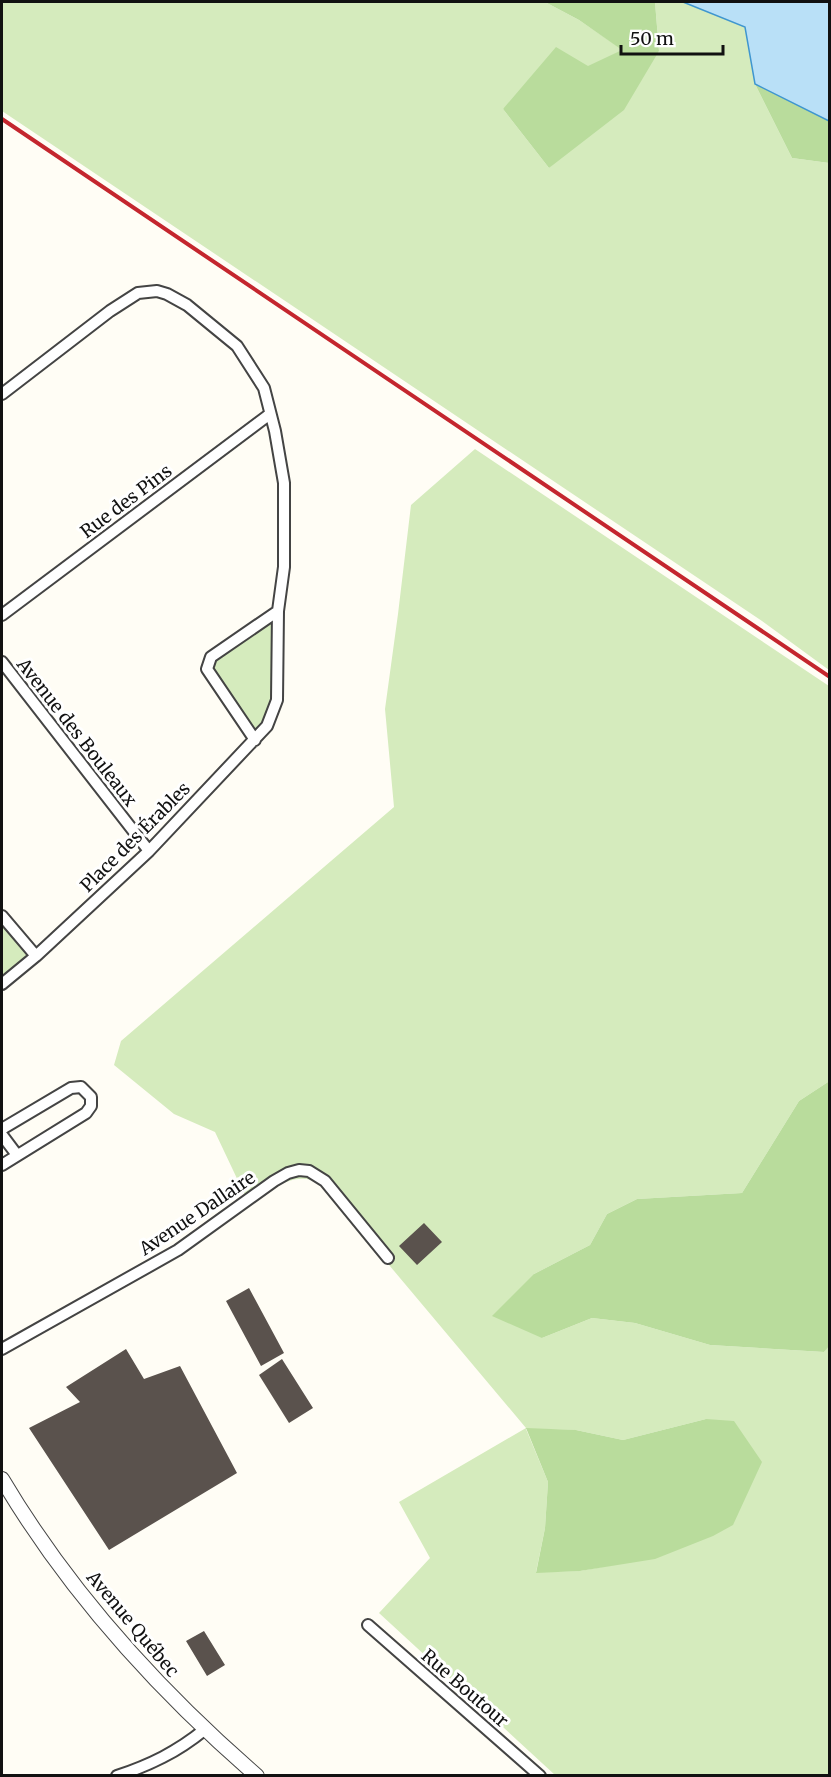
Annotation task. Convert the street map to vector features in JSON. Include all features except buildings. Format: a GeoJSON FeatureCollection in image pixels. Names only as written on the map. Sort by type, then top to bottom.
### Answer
{"type":"FeatureCollection","features":[{"type":"Feature","properties":{"kind":"street","name":"Place des Érables"},"geometry":{"type":"LineString","coordinates":[[2,394],[138,292],[157,291],[167,294],[187,305],[237,346],[264,388],[276,431],[284,483],[284,567],[278,611],[278,700],[267,726],[149,851],[36,956],[2,984]]}},
{"type":"Feature","properties":{"kind":"street","name":"Rue des Pins"},"geometry":{"type":"LineString","coordinates":[[2,615],[270,414]]}},
{"type":"Feature","properties":{"kind":"street"},"geometry":{"type":"LineString","coordinates":[[255,740],[207,669],[211,657],[278,611]]}},
{"type":"Feature","properties":{"kind":"street","name":"Avenue des Bouleaux"},"geometry":{"type":"LineString","coordinates":[[2,662],[149,851]]}},
{"type":"Feature","properties":{"kind":"street"},"geometry":{"type":"LineString","coordinates":[[2,916],[36,956]]}},
{"type":"Feature","properties":{"kind":"street"},"geometry":{"type":"LineString","coordinates":[[2,1129],[71,1088],[81,1087],[89,1093],[92,1101],[86,1113],[2,1165]]}},
{"type":"Feature","properties":{"kind":"street"},"geometry":{"type":"LineString","coordinates":[[2,1135],[17,1155]]}},
{"type":"Feature","properties":{"kind":"street","name":"Avenue Dallaire"},"geometry":{"type":"LineString","coordinates":[[2,1349],[178,1250],[274,1181],[299,1170],[315,1173],[325,1181],[388,1258]]}},
{"type":"Feature","properties":{"kind":"street","name":"Avenue Québec"},"geometry":{"type":"LineString","coordinates":[[2,1479],[48,1549],[100,1618],[148,1674],[204,1730],[257,1776]]}},
{"type":"Feature","properties":{"kind":"street","name":"Rue Boutour"},"geometry":{"type":"LineString","coordinates":[[368,1624],[540,1776]]}},
{"type":"Feature","properties":{"kind":"street"},"geometry":{"type":"LineString","coordinates":[[117,1776],[147,1766],[176,1751],[204,1730]]}},
{"type":"Feature","properties":{"kind":"green space"},"geometry":{"type":"Polygon","coordinates":[[[2,2],[545,2],[579,20],[623,50],[503,109],[549,168],[659,51],[655,2],[683,2],[745,27],[755,84],[792,158],[829,163],[829,670],[762,621],[2,111],[2,2]]]}},
{"type":"Feature","properties":{"kind":"green space"},"geometry":{"type":"Polygon","coordinates":[[[545,2],[655,2],[659,51],[624,110],[549,168],[503,109],[556,47],[588,66],[622,50],[579,20],[545,2]]]}},
{"type":"Feature","properties":{"kind":"green space"},"geometry":{"type":"Polygon","coordinates":[[[755,84],[829,121],[829,163],[792,158],[755,84]]]}},
{"type":"Feature","properties":{"kind":"green space"},"geometry":{"type":"Polygon","coordinates":[[[475,449],[829,686],[829,1083],[799,1101],[742,1193],[637,1199],[607,1214],[590,1245],[534,1274],[542,1338],[592,1318],[635,1323],[710,1345],[824,1352],[829,1345],[829,1775],[555,1775],[379,1613],[430,1558],[399,1502],[526,1428],[321,1184],[311,1180],[292,1180],[283,1183],[250,1206],[215,1132],[174,1114],[114,1065],[121,1041],[394,807],[385,709],[411,505],[475,449]],[[706,1419],[623,1440],[576,1430],[526,1429],[548,1482],[545,1528],[536,1572],[580,1571],[618,1564],[706,1419]]]}},
{"type":"Feature","properties":{"kind":"green space"},"geometry":{"type":"Polygon","coordinates":[[[278,611],[277,700],[255,740],[214,681],[211,657],[278,611]]]}},
{"type":"Feature","properties":{"kind":"green space"},"geometry":{"type":"Polygon","coordinates":[[[2,916],[36,956],[2,984],[2,916]]]}},
{"type":"Feature","properties":{"kind":"green space"},"geometry":{"type":"Polygon","coordinates":[[[828,1082],[830,1345],[824,1352],[710,1345],[635,1323],[592,1318],[542,1338],[492,1316],[534,1274],[590,1245],[607,1214],[637,1199],[742,1193],[799,1101],[828,1082]]]}},
{"type":"Feature","properties":{"kind":"green space"},"geometry":{"type":"Polygon","coordinates":[[[706,1419],[734,1421],[762,1462],[733,1525],[713,1536],[655,1559],[580,1571],[536,1573],[545,1528],[548,1482],[526,1428],[576,1430],[623,1440],[706,1419]]]}},
{"type":"Feature","properties":{"kind":"water"},"geometry":{"type":"Polygon","coordinates":[[[683,2],[829,2],[829,121],[755,84],[745,27],[683,2]]]}},
{"type":"Feature","properties":{"kind":"railway"},"geometry":{"type":"LineString","coordinates":[[2,119],[830,677]]}}]}
